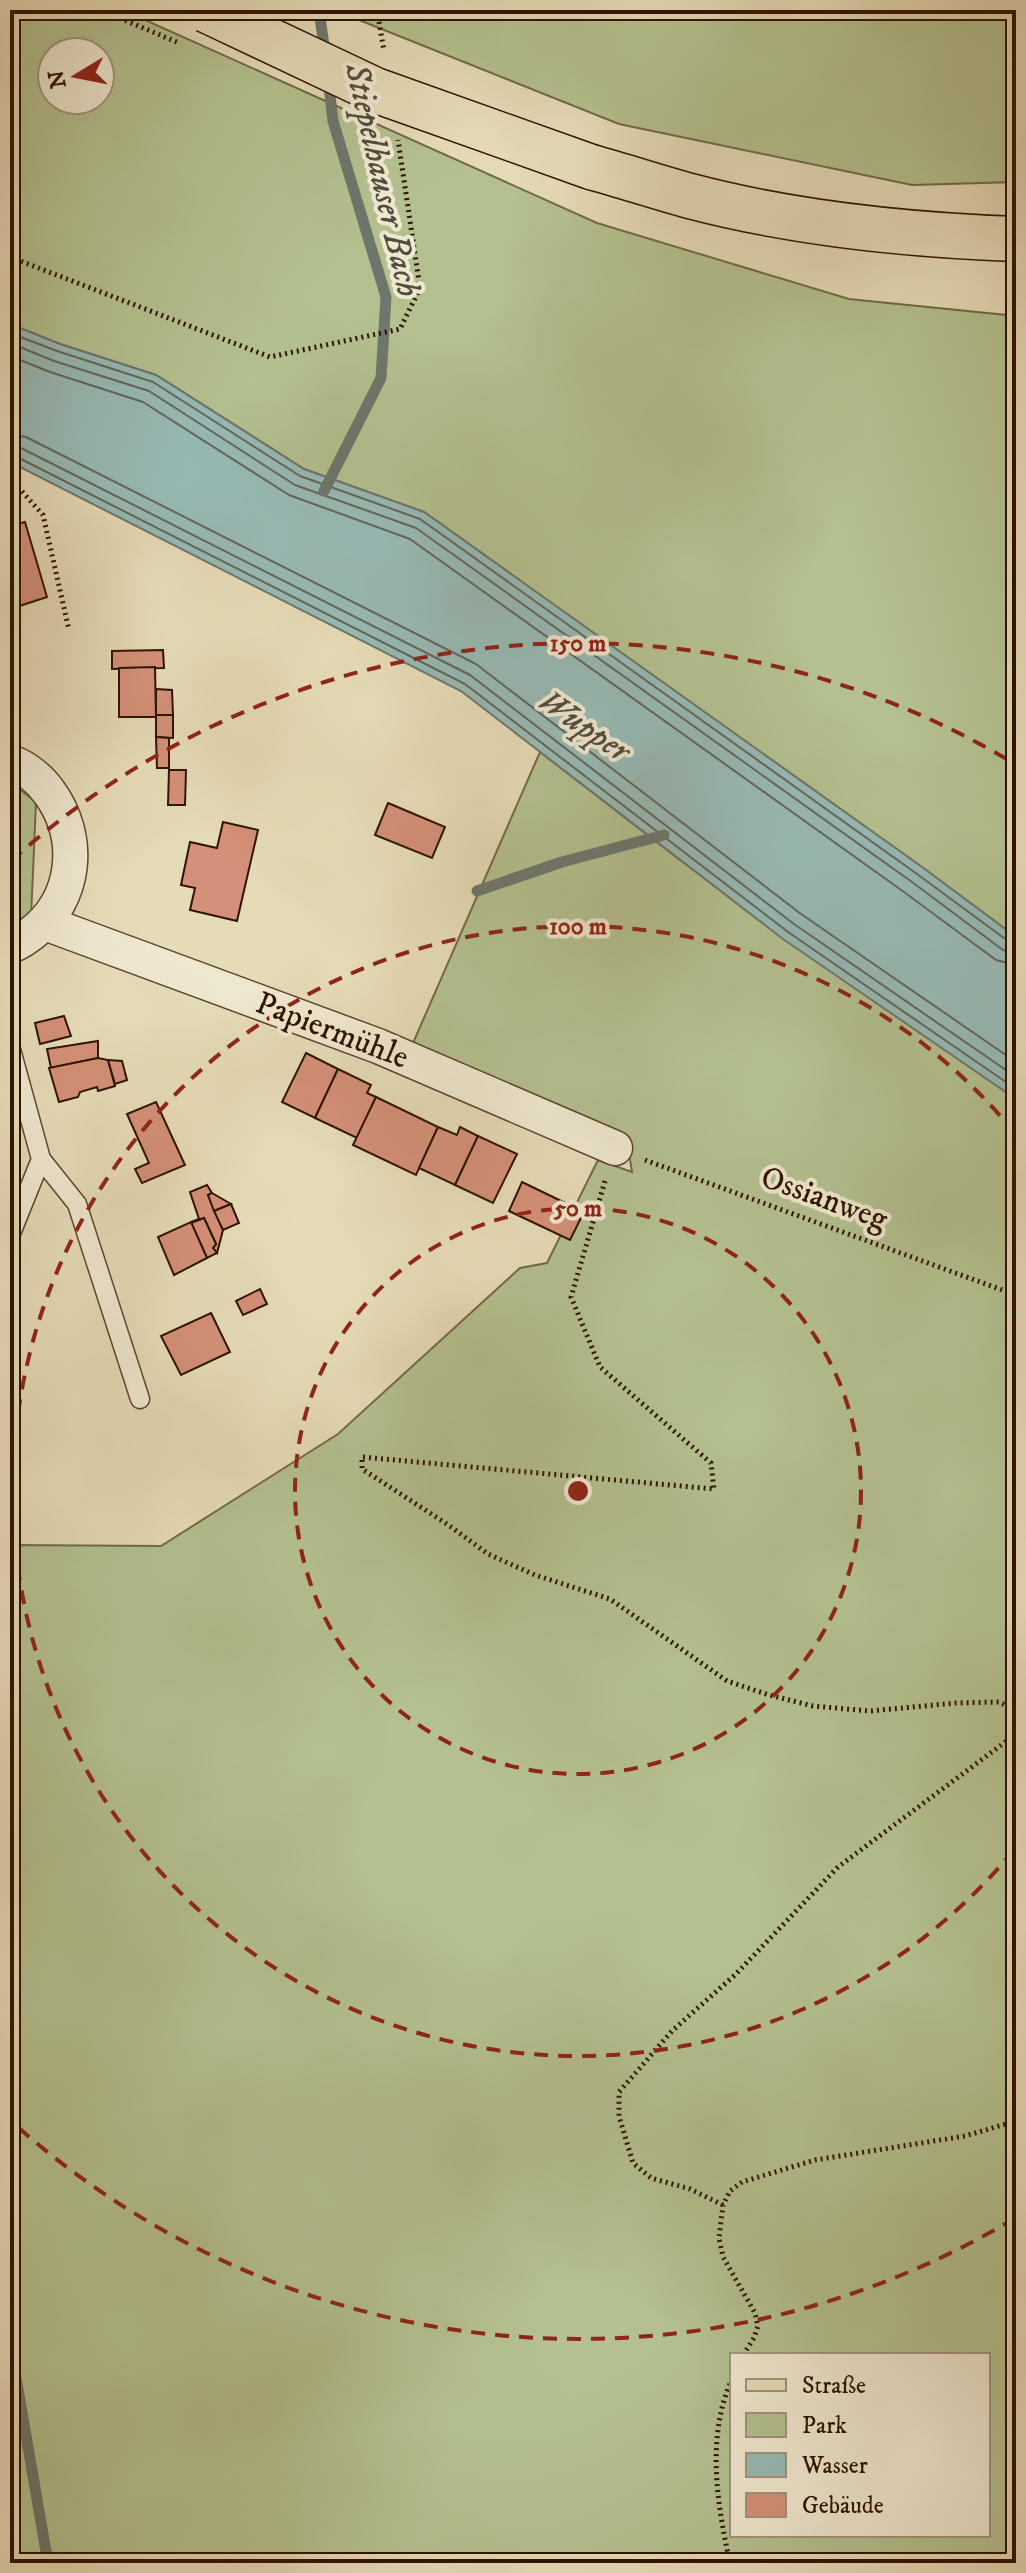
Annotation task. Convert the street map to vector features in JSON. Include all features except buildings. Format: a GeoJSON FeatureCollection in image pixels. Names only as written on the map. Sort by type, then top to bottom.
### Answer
{"type":"FeatureCollection","features":[{"type":"Feature","properties":{"kind":"main road"},"geometry":{"type":"LineString","coordinates":[[206,10],[375,90],[591,167],[692,197],[799,219],[886,230],[1016,239]]}},
{"type":"Feature","properties":{"kind":"street"},"geometry":{"type":"LineString","coordinates":[[10,762],[42,782],[60,807],[70,837],[71,868],[62,897],[45,923],[10,946]]}},
{"type":"Feature","properties":{"kind":"street","name":"Papiermühle"},"geometry":{"type":"LineString","coordinates":[[45,923],[378,1046],[615,1148]]}},
{"type":"Feature","properties":{"kind":"lane"},"geometry":{"type":"LineString","coordinates":[[10,1046],[41,1159],[77,1204],[140,1399]]}},
{"type":"Feature","properties":{"kind":"lane"},"geometry":{"type":"LineString","coordinates":[[10,1236],[41,1159]]}},
{"type":"Feature","properties":{"kind":"path"},"geometry":{"type":"LineString","coordinates":[[377,10],[384,53]]}},
{"type":"Feature","properties":{"kind":"path"},"geometry":{"type":"LineString","coordinates":[[10,257],[270,357],[400,329],[420,288],[396,126]]}},
{"type":"Feature","properties":{"kind":"path"},"geometry":{"type":"LineString","coordinates":[[10,478],[43,515],[69,630]]}},
{"type":"Feature","properties":{"kind":"path"},"geometry":{"type":"LineString","coordinates":[[615,1148],[571,1297],[600,1367],[711,1463],[714,1489],[362,1457],[362,1469],[488,1554],[535,1575],[610,1599],[727,1681],[813,1706],[870,1711],[999,1702],[1016,1710]]}},
{"type":"Feature","properties":{"kind":"path","name":"Ossianweg"},"geometry":{"type":"LineString","coordinates":[[615,1148],[1016,1295]]}},
{"type":"Feature","properties":{"kind":"path"},"geometry":{"type":"LineString","coordinates":[[723,2205],[690,2189],[651,2178],[633,2163],[619,2116],[619,2092],[672,2031],[736,1974],[838,1867],[1016,1734]]}},
{"type":"Feature","properties":{"kind":"path"},"geometry":{"type":"LineString","coordinates":[[744,2353],[758,2326],[755,2313],[723,2257],[719,2238],[723,2205],[730,2191],[742,2182],[815,2160],[965,2136],[1016,2121]]}},
{"type":"Feature","properties":{"kind":"path"},"geometry":{"type":"LineString","coordinates":[[730,2386],[720,2418],[716,2455],[722,2526],[730,2563]]}},
{"type":"Feature","properties":{"kind":"green space"},"geometry":{"type":"Polygon","coordinates":[[[10,10],[123,10],[597,223],[849,299],[1016,316],[1016,937],[424,512],[304,469],[156,375],[10,324],[10,10]]]}},
{"type":"Feature","properties":{"kind":"green space"},"geometry":{"type":"Polygon","coordinates":[[[334,10],[1016,10],[1016,182],[912,185],[619,124],[334,10]]]}},
{"type":"Feature","properties":{"kind":"green space"},"geometry":{"type":"Polygon","coordinates":[[[540,752],[680,860],[1016,1097],[1016,2563],[10,2563],[10,1545],[161,1546],[338,1434],[520,1268],[547,1263],[598,1160],[632,1172],[627,1141],[410,1050],[540,752]]]}},
{"type":"Feature","properties":{"kind":"green space"},"geometry":{"type":"Polygon","coordinates":[[[10,782],[36,802],[31,918],[10,927],[10,782]]]}},
{"type":"Feature","properties":{"kind":"water","name":"Wupper"},"geometry":{"type":"Polygon","coordinates":[[[10,324],[156,375],[304,469],[424,512],[1016,937],[1016,1099],[783,939],[461,691],[10,462],[10,324]]]}},
{"type":"Feature","properties":{"kind":"waterway","name":"Stiepelhauser Bach"},"geometry":{"type":"LineString","coordinates":[[319,10],[325,53]]}},
{"type":"Feature","properties":{"kind":"waterway","name":"Stiepelhauser Bach"},"geometry":{"type":"LineString","coordinates":[[324,491],[381,378],[386,297],[333,121],[328,78]]}},
{"type":"Feature","properties":{"kind":"waterway"},"geometry":{"type":"LineString","coordinates":[[477,891],[562,862],[664,835]]}},
{"type":"Feature","properties":{"kind":"waterway"},"geometry":{"type":"LineString","coordinates":[[10,2343],[48,2563]]}}]}
